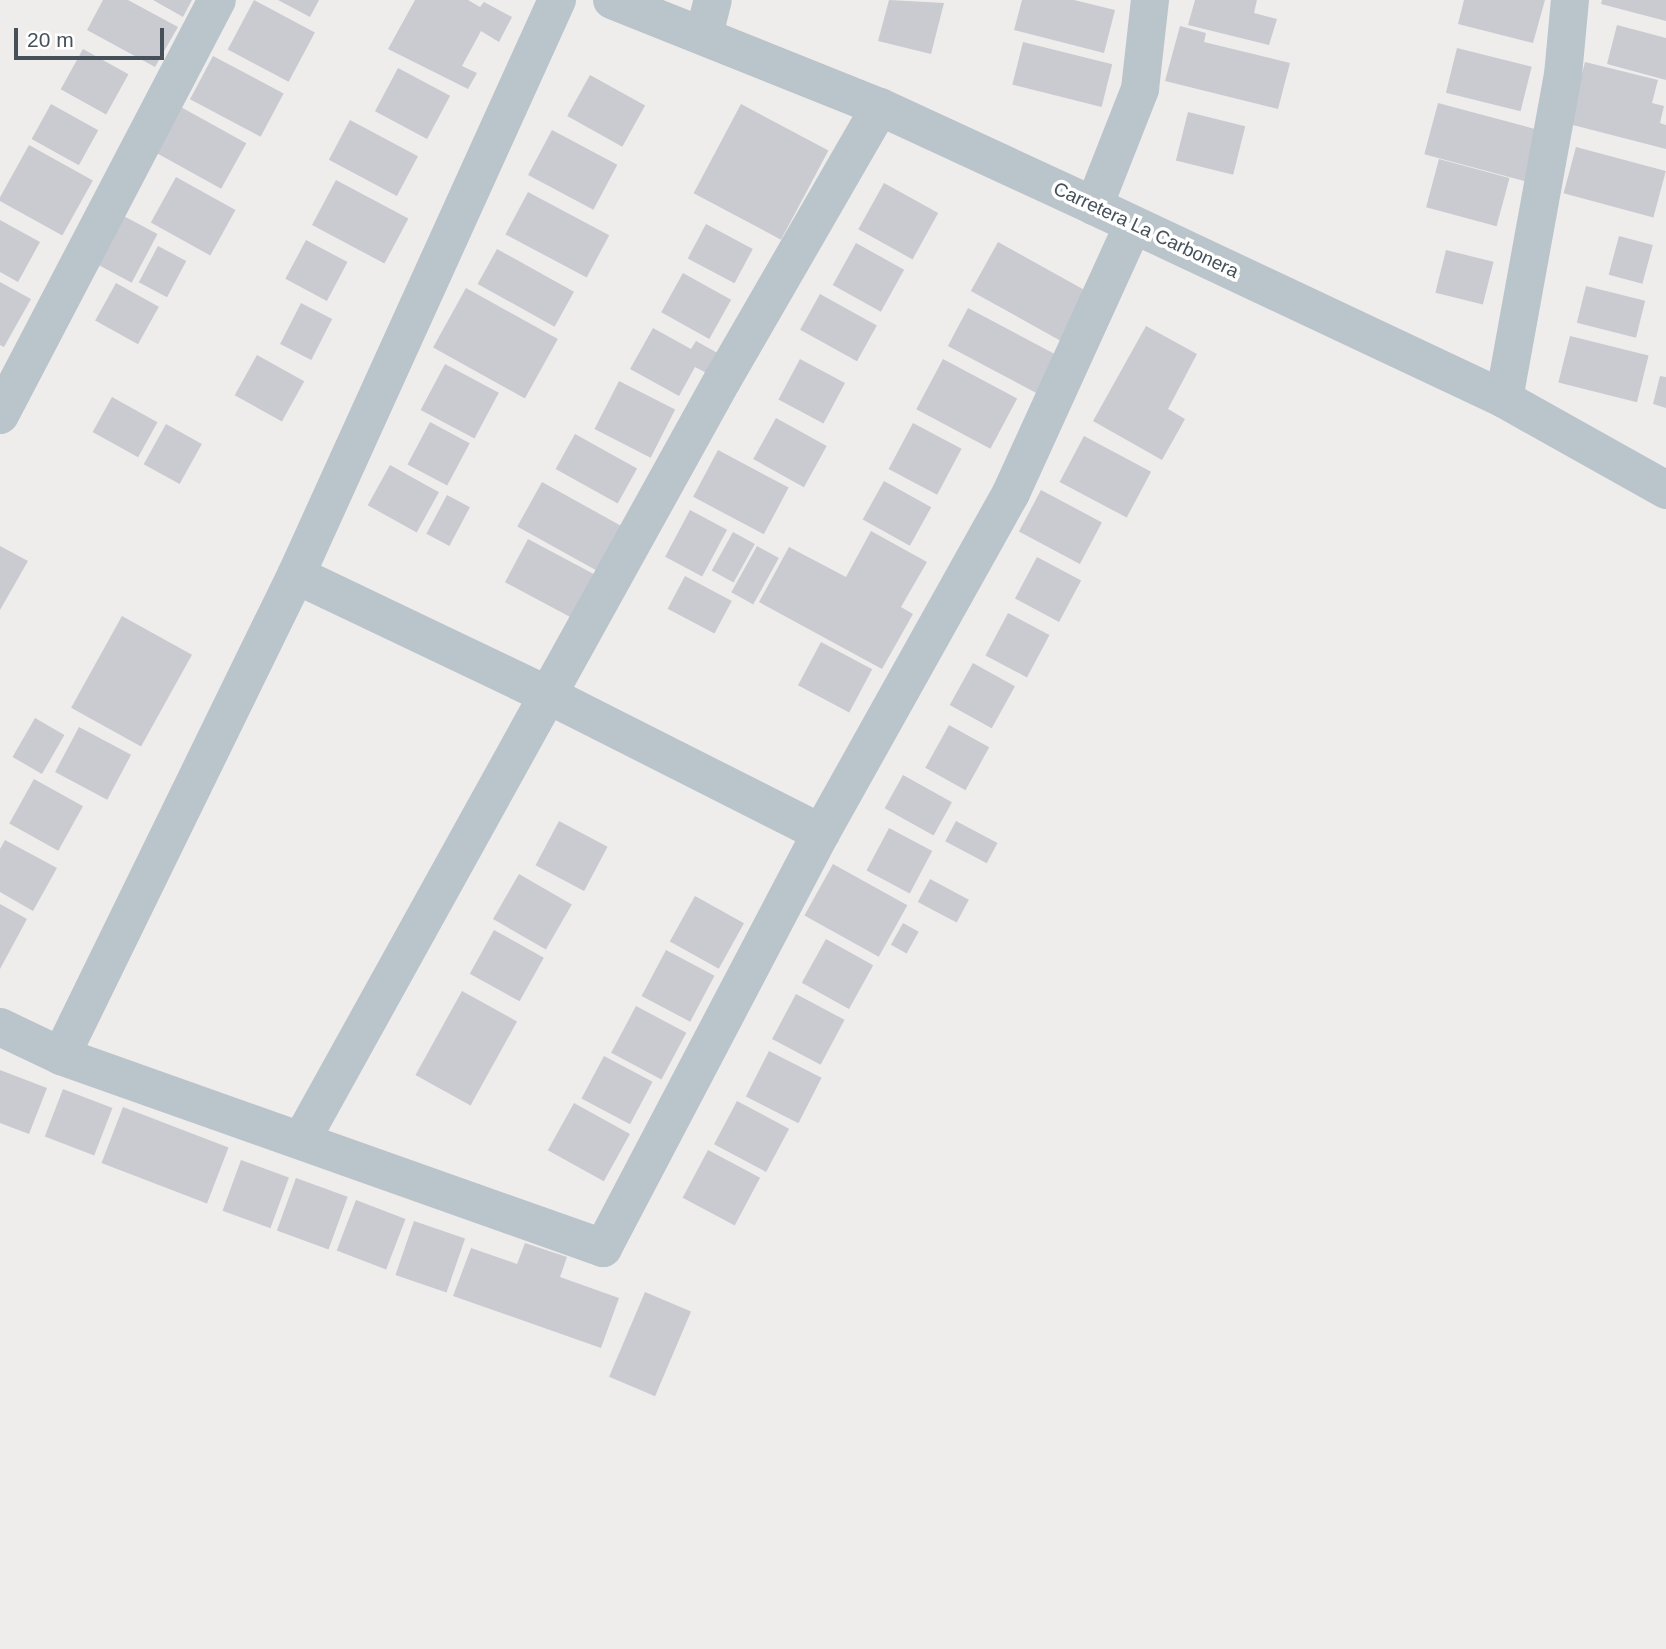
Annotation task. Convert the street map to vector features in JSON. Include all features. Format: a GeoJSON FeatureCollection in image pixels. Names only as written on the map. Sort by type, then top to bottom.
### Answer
{"type":"FeatureCollection","features":[{"type":"Feature","properties":{"kind":"street"},"geometry":{"type":"LineString","coordinates":[[0,415],[217,0]]}},
{"type":"Feature","properties":{"kind":"street"},"geometry":{"type":"LineString","coordinates":[[61,1056],[296,575],[557,0]]}},
{"type":"Feature","properties":{"kind":"street","name":"Carretera La Carbonera"},"geometry":{"type":"LineString","coordinates":[[611,0],[709,18],[880,107],[1504,398],[1666,490]]}},
{"type":"Feature","properties":{"kind":"street"},"geometry":{"type":"LineString","coordinates":[[1094,206],[1140,89],[1150,0]]}},
{"type":"Feature","properties":{"kind":"street"},"geometry":{"type":"LineString","coordinates":[[1504,398],[1563,75],[1570,0]]}},
{"type":"Feature","properties":{"kind":"street"},"geometry":{"type":"LineString","coordinates":[[302,1139],[548,695],[880,107]]}},
{"type":"Feature","properties":{"kind":"street"},"geometry":{"type":"LineString","coordinates":[[0,1027],[61,1056],[302,1139],[603,1248],[821,833],[1011,493],[1133,225]]}},
{"type":"Feature","properties":{"kind":"street"},"geometry":{"type":"LineString","coordinates":[[296,575],[548,695],[821,833]]}},
{"type":"Feature","properties":{"kind":"building"},"geometry":{"type":"Polygon","coordinates":[[[103,0],[128,0],[178,27],[155,67],[87,30],[103,0]]]}},
{"type":"Feature","properties":{"kind":"building"},"geometry":{"type":"Polygon","coordinates":[[[153,0],[192,0],[183,17],[153,0]]]}},
{"type":"Feature","properties":{"kind":"building"},"geometry":{"type":"Polygon","coordinates":[[[254,0],[315,32],[289,82],[228,49],[254,0]]]}},
{"type":"Feature","properties":{"kind":"building"},"geometry":{"type":"Polygon","coordinates":[[[278,0],[319,0],[310,17],[278,0]]]}},
{"type":"Feature","properties":{"kind":"building"},"geometry":{"type":"Polygon","coordinates":[[[415,0],[468,0],[480,7],[484,2],[512,17],[499,42],[481,31],[462,66],[477,73],[468,89],[388,49],[415,0]]]}},
{"type":"Feature","properties":{"kind":"building"},"geometry":{"type":"Polygon","coordinates":[[[889,0],[944,3],[931,54],[878,41],[889,0]]]}},
{"type":"Feature","properties":{"kind":"building"},"geometry":{"type":"Polygon","coordinates":[[[1022,0],[1074,0],[1115,10],[1104,53],[1014,30],[1022,0]]]}},
{"type":"Feature","properties":{"kind":"building"},"geometry":{"type":"Polygon","coordinates":[[[1195,0],[1257,0],[1254,13],[1277,19],[1269,45],[1188,25],[1195,0]]]}},
{"type":"Feature","properties":{"kind":"building"},"geometry":{"type":"Polygon","coordinates":[[[1464,0],[1545,0],[1533,43],[1458,24],[1464,0]]]}},
{"type":"Feature","properties":{"kind":"building"},"geometry":{"type":"Polygon","coordinates":[[[1602,0],[1666,0],[1666,21],[1601,4],[1602,0]]]}},
{"type":"Feature","properties":{"kind":"building"},"geometry":{"type":"Polygon","coordinates":[[[1617,25],[1666,38],[1666,80],[1607,64],[1617,25]]]}},
{"type":"Feature","properties":{"kind":"building"},"geometry":{"type":"Polygon","coordinates":[[[1180,26],[1206,33],[1204,42],[1290,63],[1278,109],[1165,81],[1180,26]]]}},
{"type":"Feature","properties":{"kind":"building"},"geometry":{"type":"Polygon","coordinates":[[[1023,42],[1112,64],[1102,107],[1012,85],[1023,42]]]}},
{"type":"Feature","properties":{"kind":"building"},"geometry":{"type":"Polygon","coordinates":[[[1457,48],[1532,67],[1521,111],[1446,93],[1457,48]]]}},
{"type":"Feature","properties":{"kind":"building"},"geometry":{"type":"Polygon","coordinates":[[[83,49],[128,74],[106,114],[61,89],[83,49]]]}},
{"type":"Feature","properties":{"kind":"building"},"geometry":{"type":"Polygon","coordinates":[[[213,56],[284,94],[261,137],[190,99],[213,56]]]}},
{"type":"Feature","properties":{"kind":"building"},"geometry":{"type":"Polygon","coordinates":[[[1585,62],[1658,80],[1652,103],[1664,106],[1660,123],[1666,125],[1666,149],[1569,124],[1585,62]]]}},
{"type":"Feature","properties":{"kind":"building"},"geometry":{"type":"Polygon","coordinates":[[[398,68],[450,96],[427,139],[375,111],[398,68]]]}},
{"type":"Feature","properties":{"kind":"building"},"geometry":{"type":"Polygon","coordinates":[[[590,75],[645,106],[622,147],[567,116],[590,75]]]}},
{"type":"Feature","properties":{"kind":"building"},"geometry":{"type":"Polygon","coordinates":[[[1438,103],[1540,130],[1527,182],[1424,154],[1438,103]]]}},
{"type":"Feature","properties":{"kind":"building"},"geometry":{"type":"Polygon","coordinates":[[[51,104],[98,130],[79,165],[32,139],[51,104]]]}},
{"type":"Feature","properties":{"kind":"building"},"geometry":{"type":"Polygon","coordinates":[[[741,104],[828,150],[781,240],[694,193],[741,104]]]}},
{"type":"Feature","properties":{"kind":"building"},"geometry":{"type":"Polygon","coordinates":[[[179,106],[246,143],[221,189],[154,151],[179,106]]]}},
{"type":"Feature","properties":{"kind":"building"},"geometry":{"type":"Polygon","coordinates":[[[1188,112],[1245,126],[1233,175],[1176,161],[1188,112]]]}},
{"type":"Feature","properties":{"kind":"building"},"geometry":{"type":"Polygon","coordinates":[[[350,120],[418,156],[397,196],[329,160],[350,120]]]}},
{"type":"Feature","properties":{"kind":"building"},"geometry":{"type":"Polygon","coordinates":[[[552,130],[617,165],[593,210],[528,175],[552,130]]]}},
{"type":"Feature","properties":{"kind":"building"},"geometry":{"type":"Polygon","coordinates":[[[29,145],[93,180],[62,235],[0,201],[29,145]]]}},
{"type":"Feature","properties":{"kind":"building"},"geometry":{"type":"Polygon","coordinates":[[[1576,147],[1666,171],[1653,217],[1564,193],[1576,147]]]}},
{"type":"Feature","properties":{"kind":"building"},"geometry":{"type":"Polygon","coordinates":[[[1439,159],[1510,178],[1497,226],[1426,207],[1439,159]]]}},
{"type":"Feature","properties":{"kind":"building"},"geometry":{"type":"Polygon","coordinates":[[[176,177],[235,210],[210,255],[151,222],[176,177]]]}},
{"type":"Feature","properties":{"kind":"building"},"geometry":{"type":"Polygon","coordinates":[[[336,180],[408,218],[384,264],[312,225],[336,180]]]}},
{"type":"Feature","properties":{"kind":"building"},"geometry":{"type":"Polygon","coordinates":[[[884,183],[938,213],[913,259],[858,229],[884,183]]]}},
{"type":"Feature","properties":{"kind":"building"},"geometry":{"type":"Polygon","coordinates":[[[528,192],[609,235],[587,278],[505,234],[528,192]]]}},
{"type":"Feature","properties":{"kind":"building"},"geometry":{"type":"Polygon","coordinates":[[[116,212],[157,234],[132,283],[90,261],[116,212]]]}},
{"type":"Feature","properties":{"kind":"building"},"geometry":{"type":"Polygon","coordinates":[[[0,220],[40,242],[18,282],[0,272],[0,220]]]}},
{"type":"Feature","properties":{"kind":"building"},"geometry":{"type":"Polygon","coordinates":[[[706,224],[753,249],[734,283],[688,258],[706,224]]]}},
{"type":"Feature","properties":{"kind":"building"},"geometry":{"type":"Polygon","coordinates":[[[1619,236],[1653,245],[1642,284],[1609,275],[1619,236]]]}},
{"type":"Feature","properties":{"kind":"building"},"geometry":{"type":"Polygon","coordinates":[[[306,240],[347,262],[327,301],[285,279],[306,240]]]}},
{"type":"Feature","properties":{"kind":"building"},"geometry":{"type":"Polygon","coordinates":[[[998,242],[1089,292],[1062,341],[971,291],[998,242]]]}},
{"type":"Feature","properties":{"kind":"building"},"geometry":{"type":"Polygon","coordinates":[[[856,243],[904,270],[881,312],[833,285],[856,243]]]}},
{"type":"Feature","properties":{"kind":"building"},"geometry":{"type":"Polygon","coordinates":[[[158,246],[186,261],[167,297],[139,282],[158,246]]]}},
{"type":"Feature","properties":{"kind":"building"},"geometry":{"type":"Polygon","coordinates":[[[497,249],[574,292],[555,327],[478,284],[497,249]]]}},
{"type":"Feature","properties":{"kind":"building"},"geometry":{"type":"Polygon","coordinates":[[[1446,250],[1494,262],[1483,305],[1435,293],[1446,250]]]}},
{"type":"Feature","properties":{"kind":"building"},"geometry":{"type":"Polygon","coordinates":[[[683,273],[731,300],[709,339],[661,312],[683,273]]]}},
{"type":"Feature","properties":{"kind":"building"},"geometry":{"type":"Polygon","coordinates":[[[0,282],[31,299],[4,347],[0,345],[0,282]]]}},
{"type":"Feature","properties":{"kind":"building"},"geometry":{"type":"Polygon","coordinates":[[[116,283],[159,307],[138,344],[95,321],[116,283]]]}},
{"type":"Feature","properties":{"kind":"building"},"geometry":{"type":"Polygon","coordinates":[[[1586,286],[1645,301],[1636,338],[1577,323],[1586,286]]]}},
{"type":"Feature","properties":{"kind":"building"},"geometry":{"type":"Polygon","coordinates":[[[466,288],[558,339],[525,398],[433,347],[466,288]]]}},
{"type":"Feature","properties":{"kind":"building"},"geometry":{"type":"Polygon","coordinates":[[[820,294],[877,326],[857,361],[800,330],[820,294]]]}},
{"type":"Feature","properties":{"kind":"building"},"geometry":{"type":"Polygon","coordinates":[[[301,303],[332,319],[311,360],[280,344],[301,303]]]}},
{"type":"Feature","properties":{"kind":"building"},"geometry":{"type":"Polygon","coordinates":[[[968,308],[1060,357],[1040,395],[948,346],[968,308]]]}},
{"type":"Feature","properties":{"kind":"building"},"geometry":{"type":"Polygon","coordinates":[[[1146,326],[1197,354],[1168,409],[1185,419],[1162,460],[1093,421],[1146,326]]]}},
{"type":"Feature","properties":{"kind":"building"},"geometry":{"type":"Polygon","coordinates":[[[653,328],[691,349],[696,341],[723,356],[712,376],[695,367],[679,396],[630,369],[653,328]]]}},
{"type":"Feature","properties":{"kind":"building"},"geometry":{"type":"Polygon","coordinates":[[[1570,336],[1649,356],[1637,402],[1558,383],[1570,336]]]}},
{"type":"Feature","properties":{"kind":"building"},"geometry":{"type":"Polygon","coordinates":[[[257,355],[304,381],[282,421],[235,395],[257,355]]]}},
{"type":"Feature","properties":{"kind":"building"},"geometry":{"type":"Polygon","coordinates":[[[800,359],[845,383],[823,424],[778,400],[800,359]]]}},
{"type":"Feature","properties":{"kind":"building"},"geometry":{"type":"Polygon","coordinates":[[[943,359],[1017,398],[990,449],[916,409],[943,359]]]}},
{"type":"Feature","properties":{"kind":"building"},"geometry":{"type":"Polygon","coordinates":[[[445,364],[499,393],[474,439],[421,410],[445,364]]]}},
{"type":"Feature","properties":{"kind":"building"},"geometry":{"type":"Polygon","coordinates":[[[1660,376],[1666,377],[1666,408],[1653,404],[1660,376]]]}},
{"type":"Feature","properties":{"kind":"building"},"geometry":{"type":"Polygon","coordinates":[[[619,381],[675,410],[651,458],[594,429],[619,381]]]}},
{"type":"Feature","properties":{"kind":"building"},"geometry":{"type":"Polygon","coordinates":[[[112,397],[157,422],[138,457],[93,432],[112,397]]]}},
{"type":"Feature","properties":{"kind":"building"},"geometry":{"type":"Polygon","coordinates":[[[776,418],[827,446],[804,487],[753,459],[776,418]]]}},
{"type":"Feature","properties":{"kind":"building"},"geometry":{"type":"Polygon","coordinates":[[[430,422],[470,443],[447,486],[407,464],[430,422]]]}},
{"type":"Feature","properties":{"kind":"building"},"geometry":{"type":"Polygon","coordinates":[[[913,423],[962,449],[937,495],[889,469],[913,423]]]}},
{"type":"Feature","properties":{"kind":"building"},"geometry":{"type":"Polygon","coordinates":[[[166,424],[202,444],[180,484],[144,464],[166,424]]]}},
{"type":"Feature","properties":{"kind":"building"},"geometry":{"type":"Polygon","coordinates":[[[575,434],[637,468],[618,503],[556,469],[575,434]]]}},
{"type":"Feature","properties":{"kind":"building"},"geometry":{"type":"Polygon","coordinates":[[[1084,436],[1151,472],[1127,518],[1060,482],[1084,436]]]}},
{"type":"Feature","properties":{"kind":"building"},"geometry":{"type":"Polygon","coordinates":[[[718,450],[789,488],[764,534],[693,497],[718,450]]]}},
{"type":"Feature","properties":{"kind":"building"},"geometry":{"type":"Polygon","coordinates":[[[390,465],[439,492],[417,532],[368,505],[390,465]]]}},
{"type":"Feature","properties":{"kind":"building"},"geometry":{"type":"Polygon","coordinates":[[[884,481],[931,507],[910,546],[863,519],[884,481]]]}},
{"type":"Feature","properties":{"kind":"building"},"geometry":{"type":"Polygon","coordinates":[[[542,482],[630,531],[606,576],[517,527],[542,482]]]}},
{"type":"Feature","properties":{"kind":"building"},"geometry":{"type":"Polygon","coordinates":[[[1041,490],[1102,522],[1080,564],[1019,531],[1041,490]]]}},
{"type":"Feature","properties":{"kind":"building"},"geometry":{"type":"Polygon","coordinates":[[[447,495],[470,507],[449,546],[426,534],[447,495]]]}},
{"type":"Feature","properties":{"kind":"building"},"geometry":{"type":"Polygon","coordinates":[[[690,510],[727,530],[702,577],[665,557],[690,510]]]}},
{"type":"Feature","properties":{"kind":"building"},"geometry":{"type":"Polygon","coordinates":[[[871,531],[927,562],[901,607],[913,614],[882,669],[759,602],[789,547],[846,577],[871,531]]]}},
{"type":"Feature","properties":{"kind":"building"},"geometry":{"type":"Polygon","coordinates":[[[733,532],[755,544],[734,583],[712,570],[733,532]]]}},
{"type":"Feature","properties":{"kind":"building"},"geometry":{"type":"Polygon","coordinates":[[[528,539],[603,579],[580,622],[505,582],[528,539]]]}},
{"type":"Feature","properties":{"kind":"building"},"geometry":{"type":"Polygon","coordinates":[[[0,546],[28,561],[0,610],[0,546]]]}},
{"type":"Feature","properties":{"kind":"building"},"geometry":{"type":"Polygon","coordinates":[[[757,546],[779,558],[753,604],[731,592],[757,546]]]}},
{"type":"Feature","properties":{"kind":"building"},"geometry":{"type":"Polygon","coordinates":[[[1037,557],[1081,580],[1059,622],[1015,598],[1037,557]]]}},
{"type":"Feature","properties":{"kind":"building"},"geometry":{"type":"Polygon","coordinates":[[[685,576],[732,601],[714,634],[668,609],[685,576]]]}},
{"type":"Feature","properties":{"kind":"building"},"geometry":{"type":"Polygon","coordinates":[[[1008,613],[1049,635],[1027,677],[985,655],[1008,613]]]}},
{"type":"Feature","properties":{"kind":"building"},"geometry":{"type":"Polygon","coordinates":[[[122,616],[192,655],[141,747],[71,708],[122,616]]]}},
{"type":"Feature","properties":{"kind":"building"},"geometry":{"type":"Polygon","coordinates":[[[821,642],[872,669],[849,712],[798,685],[821,642]]]}},
{"type":"Feature","properties":{"kind":"building"},"geometry":{"type":"Polygon","coordinates":[[[973,663],[1015,686],[992,728],[950,705],[973,663]]]}},
{"type":"Feature","properties":{"kind":"building"},"geometry":{"type":"Polygon","coordinates":[[[35,718],[64,735],[42,774],[12,757],[35,718]]]}},
{"type":"Feature","properties":{"kind":"building"},"geometry":{"type":"Polygon","coordinates":[[[949,725],[989,747],[965,790],[925,768],[949,725]]]}},
{"type":"Feature","properties":{"kind":"building"},"geometry":{"type":"Polygon","coordinates":[[[79,727],[131,755],[107,800],[55,772],[79,727]]]}},
{"type":"Feature","properties":{"kind":"building"},"geometry":{"type":"Polygon","coordinates":[[[903,775],[952,802],[934,835],[885,808],[903,775]]]}},
{"type":"Feature","properties":{"kind":"building"},"geometry":{"type":"Polygon","coordinates":[[[34,779],[83,806],[58,851],[9,824],[34,779]]]}},
{"type":"Feature","properties":{"kind":"building"},"geometry":{"type":"Polygon","coordinates":[[[559,821],[608,847],[584,891],[536,865],[559,821]]]}},
{"type":"Feature","properties":{"kind":"building"},"geometry":{"type":"Polygon","coordinates":[[[956,821],[997,843],[987,863],[945,841],[956,821]]]}},
{"type":"Feature","properties":{"kind":"building"},"geometry":{"type":"Polygon","coordinates":[[[889,828],[932,851],[910,893],[866,870],[889,828]]]}},
{"type":"Feature","properties":{"kind":"building"},"geometry":{"type":"Polygon","coordinates":[[[5,840],[57,868],[33,911],[0,892],[0,849],[5,840]]]}},
{"type":"Feature","properties":{"kind":"building"},"geometry":{"type":"Polygon","coordinates":[[[833,864],[907,905],[879,957],[804,916],[833,864]]]}},
{"type":"Feature","properties":{"kind":"building"},"geometry":{"type":"Polygon","coordinates":[[[519,874],[572,904],[546,950],[493,919],[519,874]]]}},
{"type":"Feature","properties":{"kind":"building"},"geometry":{"type":"Polygon","coordinates":[[[930,879],[969,900],[957,923],[918,902],[930,879]]]}},
{"type":"Feature","properties":{"kind":"building"},"geometry":{"type":"Polygon","coordinates":[[[695,896],[744,923],[719,969],[670,941],[695,896]]]}},
{"type":"Feature","properties":{"kind":"building"},"geometry":{"type":"Polygon","coordinates":[[[0,904],[27,919],[0,969],[0,904]]]}},
{"type":"Feature","properties":{"kind":"building"},"geometry":{"type":"Polygon","coordinates":[[[903,923],[919,932],[907,954],[891,945],[903,923]]]}},
{"type":"Feature","properties":{"kind":"building"},"geometry":{"type":"Polygon","coordinates":[[[494,930],[544,958],[520,1001],[470,974],[494,930]]]}},
{"type":"Feature","properties":{"kind":"building"},"geometry":{"type":"Polygon","coordinates":[[[826,939],[873,965],[849,1009],[802,983],[826,939]]]}},
{"type":"Feature","properties":{"kind":"building"},"geometry":{"type":"Polygon","coordinates":[[[666,950],[715,976],[690,1022],[642,996],[666,950]]]}},
{"type":"Feature","properties":{"kind":"building"},"geometry":{"type":"Polygon","coordinates":[[[462,991],[517,1022],[471,1106],[415,1075],[462,991]]]}},
{"type":"Feature","properties":{"kind":"building"},"geometry":{"type":"Polygon","coordinates":[[[796,994],[845,1020],[821,1065],[772,1039],[796,994]]]}},
{"type":"Feature","properties":{"kind":"building"},"geometry":{"type":"Polygon","coordinates":[[[636,1006],[686,1033],[661,1080],[611,1053],[636,1006]]]}},
{"type":"Feature","properties":{"kind":"building"},"geometry":{"type":"Polygon","coordinates":[[[769,1051],[822,1078],[798,1123],[746,1096],[769,1051]]]}},
{"type":"Feature","properties":{"kind":"building"},"geometry":{"type":"Polygon","coordinates":[[[604,1056],[653,1082],[630,1124],[581,1098],[604,1056]]]}},
{"type":"Feature","properties":{"kind":"building"},"geometry":{"type":"Polygon","coordinates":[[[0,1070],[47,1088],[29,1134],[0,1123],[0,1070]]]}},
{"type":"Feature","properties":{"kind":"building"},"geometry":{"type":"Polygon","coordinates":[[[63,1089],[112,1108],[94,1156],[45,1137],[63,1089]]]}},
{"type":"Feature","properties":{"kind":"building"},"geometry":{"type":"Polygon","coordinates":[[[737,1101],[789,1129],[766,1172],[714,1144],[737,1101]]]}},
{"type":"Feature","properties":{"kind":"building"},"geometry":{"type":"Polygon","coordinates":[[[574,1103],[630,1134],[604,1181],[548,1150],[574,1103]]]}},
{"type":"Feature","properties":{"kind":"building"},"geometry":{"type":"Polygon","coordinates":[[[123,1107],[228,1147],[207,1204],[101,1163],[123,1107]]]}},
{"type":"Feature","properties":{"kind":"building"},"geometry":{"type":"Polygon","coordinates":[[[708,1150],[760,1178],[735,1225],[683,1198],[708,1150]]]}},
{"type":"Feature","properties":{"kind":"building"},"geometry":{"type":"Polygon","coordinates":[[[241,1160],[289,1177],[270,1228],[223,1211],[241,1160]]]}},
{"type":"Feature","properties":{"kind":"building"},"geometry":{"type":"Polygon","coordinates":[[[296,1178],[348,1197],[329,1249],[277,1231],[296,1178]]]}},
{"type":"Feature","properties":{"kind":"building"},"geometry":{"type":"Polygon","coordinates":[[[356,1200],[405,1219],[386,1269],[337,1250],[356,1200]]]}},
{"type":"Feature","properties":{"kind":"building"},"geometry":{"type":"Polygon","coordinates":[[[414,1221],[465,1239],[447,1292],[395,1275],[414,1221]]]}},
{"type":"Feature","properties":{"kind":"building"},"geometry":{"type":"Polygon","coordinates":[[[525,1243],[567,1257],[560,1277],[619,1298],[601,1348],[453,1296],[471,1248],[517,1264],[525,1243]]]}},
{"type":"Feature","properties":{"kind":"building"},"geometry":{"type":"Polygon","coordinates":[[[645,1292],[691,1312],[655,1396],[609,1377],[645,1292]]]}}]}
